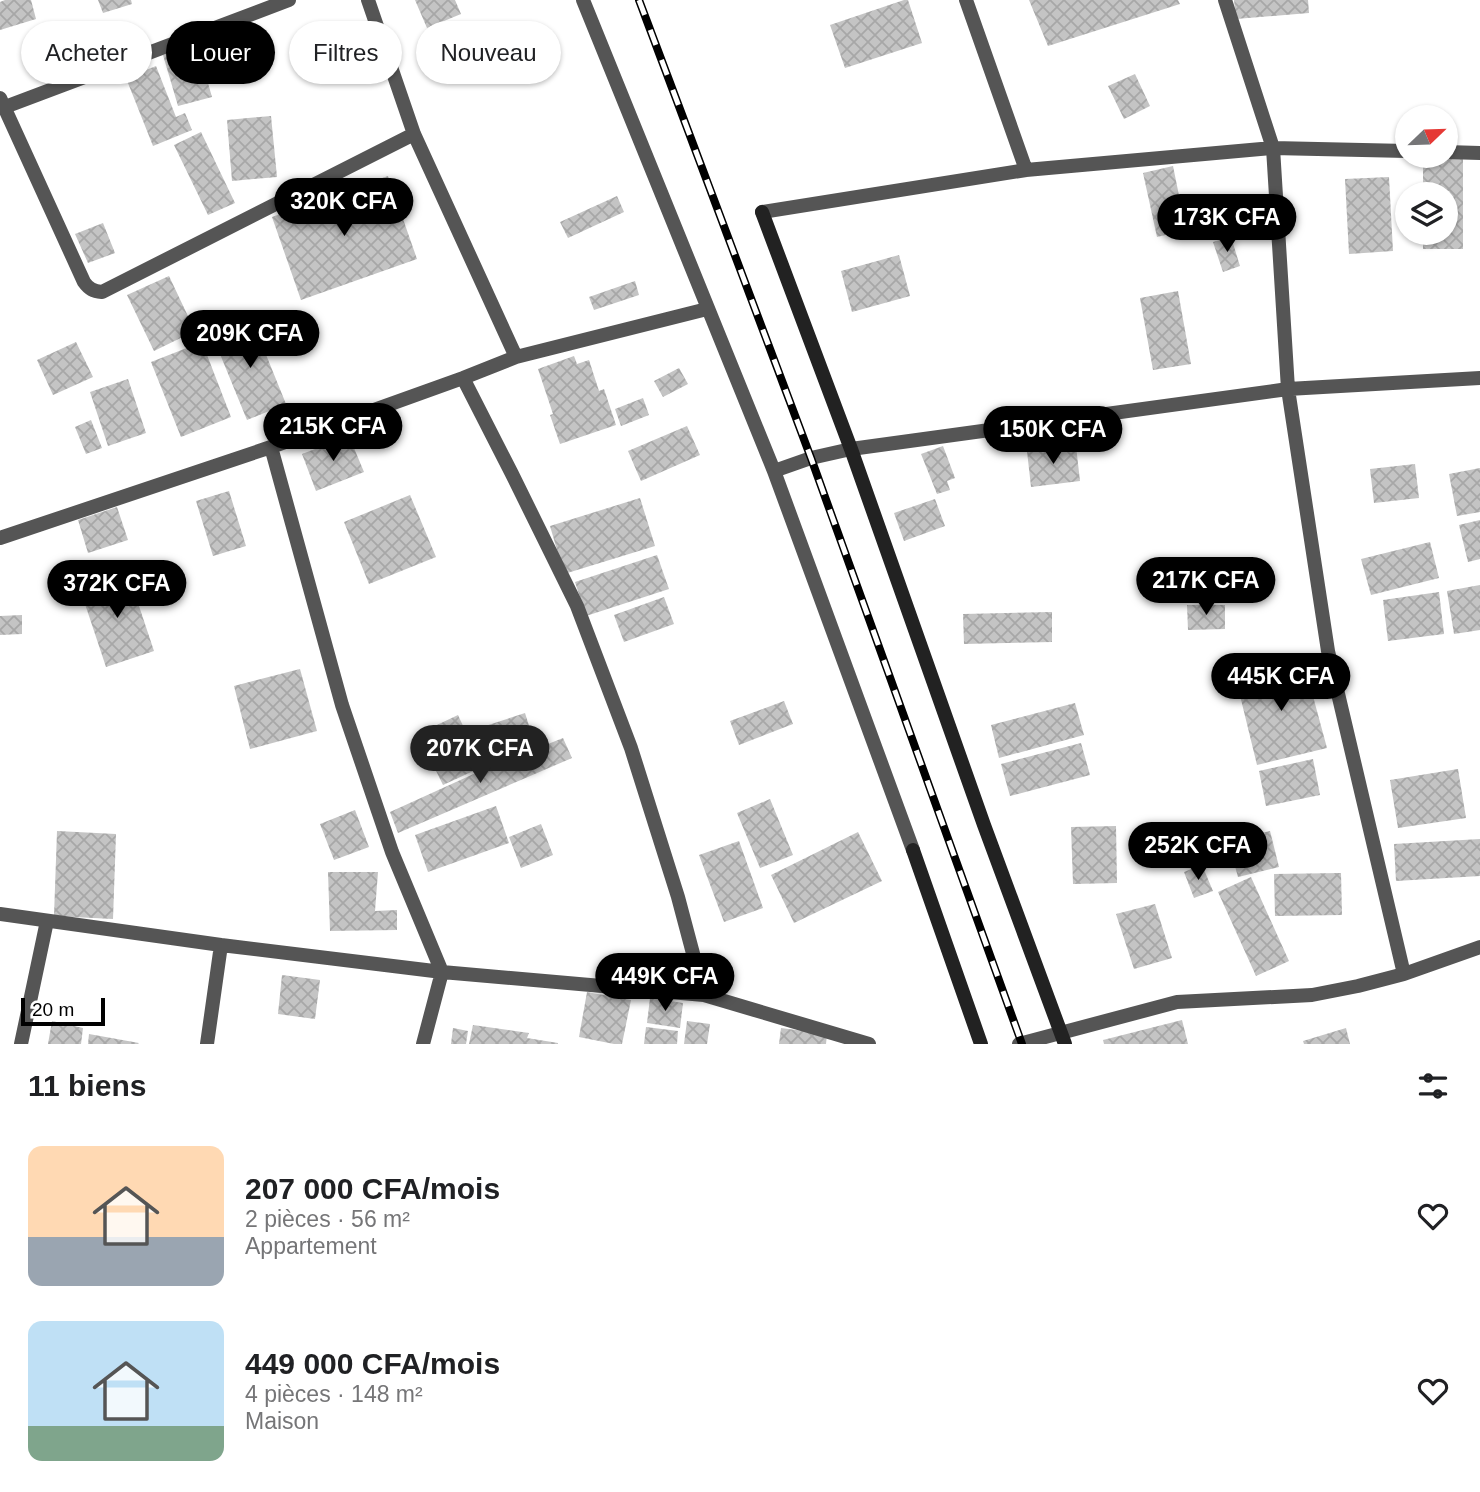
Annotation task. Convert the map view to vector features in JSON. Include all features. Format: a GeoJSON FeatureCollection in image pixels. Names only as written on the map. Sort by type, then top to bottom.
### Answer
{"type":"FeatureCollection","features":[{"type":"Feature","properties":{"kind":"main road"},"geometry":{"type":"LineString","coordinates":[[762,212],[851,449],[984,825],[1063,1038]]}},
{"type":"Feature","properties":{"kind":"main road"},"geometry":{"type":"LineString","coordinates":[[913,850],[981,1044]]}},
{"type":"Feature","properties":{"kind":"street"},"geometry":{"type":"LineString","coordinates":[[289,0],[3,102],[89,288],[102,292],[414,134]]}},
{"type":"Feature","properties":{"kind":"street"},"geometry":{"type":"LineString","coordinates":[[368,0],[414,134],[516,356]]}},
{"type":"Feature","properties":{"kind":"street"},"geometry":{"type":"LineString","coordinates":[[583,0],[774,471],[913,850]]}},
{"type":"Feature","properties":{"kind":"street"},"geometry":{"type":"LineString","coordinates":[[966,0],[1026,170]]}},
{"type":"Feature","properties":{"kind":"street"},"geometry":{"type":"LineString","coordinates":[[1224,0],[1273,148],[1288,389],[1328,652],[1404,974]]}},
{"type":"Feature","properties":{"kind":"street"},"geometry":{"type":"LineString","coordinates":[[762,212],[1026,170],[1273,148],[1395,151]]}},
{"type":"Feature","properties":{"kind":"street"},"geometry":{"type":"LineString","coordinates":[[1458,152],[1480,153]]}},
{"type":"Feature","properties":{"kind":"street"},"geometry":{"type":"LineString","coordinates":[[0,538],[271,447],[463,378],[516,356],[707,309]]}},
{"type":"Feature","properties":{"kind":"street"},"geometry":{"type":"LineString","coordinates":[[463,378],[577,606],[631,748],[678,897],[704,995]]}},
{"type":"Feature","properties":{"kind":"street"},"geometry":{"type":"LineString","coordinates":[[774,471],[811,458],[851,449],[1288,389],[1480,378]]}},
{"type":"Feature","properties":{"kind":"street"},"geometry":{"type":"LineString","coordinates":[[271,447],[342,705],[392,852],[442,972],[423,1044]]}},
{"type":"Feature","properties":{"kind":"street"},"geometry":{"type":"LineString","coordinates":[[0,914],[442,972],[704,995],[869,1044]]}},
{"type":"Feature","properties":{"kind":"street"},"geometry":{"type":"LineString","coordinates":[[21,1044],[47,921]]}},
{"type":"Feature","properties":{"kind":"street"},"geometry":{"type":"LineString","coordinates":[[207,1044],[221,945]]}},
{"type":"Feature","properties":{"kind":"street"},"geometry":{"type":"LineString","coordinates":[[1019,1044],[1063,1038],[1177,1002],[1312,995],[1404,974],[1480,947]]}},
{"type":"Feature","properties":{"kind":"building"},"geometry":{"type":"Polygon","coordinates":[[[31,0],[36,19],[21,21],[21,24],[0,30],[0,2],[31,0]]]}},
{"type":"Feature","properties":{"kind":"building"},"geometry":{"type":"Polygon","coordinates":[[[98,0],[131,0],[132,4],[103,13],[98,0]]]}},
{"type":"Feature","properties":{"kind":"building"},"geometry":{"type":"Polygon","coordinates":[[[415,0],[455,0],[461,14],[444,21],[424,21],[415,0]]]}},
{"type":"Feature","properties":{"kind":"building"},"geometry":{"type":"Polygon","coordinates":[[[908,0],[922,43],[845,68],[830,25],[908,0]]]}},
{"type":"Feature","properties":{"kind":"building"},"geometry":{"type":"Polygon","coordinates":[[[1029,0],[1178,0],[1180,4],[1048,46],[1029,0]]]}},
{"type":"Feature","properties":{"kind":"building"},"geometry":{"type":"Polygon","coordinates":[[[1234,0],[1308,0],[1309,13],[1236,19],[1234,0]]]}},
{"type":"Feature","properties":{"kind":"building"},"geometry":{"type":"Polygon","coordinates":[[[156,66],[176,117],[185,113],[192,130],[153,146],[128,84],[152,84],[152,68],[156,66]]]}},
{"type":"Feature","properties":{"kind":"building"},"geometry":{"type":"Polygon","coordinates":[[[1135,74],[1150,106],[1124,119],[1108,86],[1135,74]]]}},
{"type":"Feature","properties":{"kind":"building"},"geometry":{"type":"Polygon","coordinates":[[[172,84],[208,84],[212,97],[178,106],[172,84]]]}},
{"type":"Feature","properties":{"kind":"building"},"geometry":{"type":"Polygon","coordinates":[[[271,116],[277,177],[232,181],[227,120],[271,116]]]}},
{"type":"Feature","properties":{"kind":"building"},"geometry":{"type":"Polygon","coordinates":[[[201,132],[235,203],[208,215],[174,145],[201,132]]]}},
{"type":"Feature","properties":{"kind":"building"},"geometry":{"type":"Polygon","coordinates":[[[1458,156],[1463,156],[1463,249],[1423,249],[1423,245],[1458,245],[1458,182],[1423,182],[1423,168],[1458,168],[1458,156]]]}},
{"type":"Feature","properties":{"kind":"building"},"geometry":{"type":"Polygon","coordinates":[[[1173,166],[1186,230],[1157,237],[1143,173],[1173,166]]]}},
{"type":"Feature","properties":{"kind":"building"},"geometry":{"type":"Polygon","coordinates":[[[388,176],[417,259],[301,300],[272,217],[388,176]]]}},
{"type":"Feature","properties":{"kind":"building"},"geometry":{"type":"Polygon","coordinates":[[[1389,177],[1393,251],[1349,254],[1345,179],[1389,177]]]}},
{"type":"Feature","properties":{"kind":"building"},"geometry":{"type":"Polygon","coordinates":[[[617,196],[624,212],[568,238],[560,222],[617,196]]]}},
{"type":"Feature","properties":{"kind":"building"},"geometry":{"type":"Polygon","coordinates":[[[103,223],[115,253],[88,263],[75,234],[103,223]]]}},
{"type":"Feature","properties":{"kind":"building"},"geometry":{"type":"Polygon","coordinates":[[[1231,237],[1240,266],[1223,272],[1213,242],[1231,237]]]}},
{"type":"Feature","properties":{"kind":"building"},"geometry":{"type":"Polygon","coordinates":[[[899,255],[910,296],[852,312],[841,271],[899,255]]]}},
{"type":"Feature","properties":{"kind":"building"},"geometry":{"type":"Polygon","coordinates":[[[169,276],[195,331],[154,351],[127,295],[169,276]]]}},
{"type":"Feature","properties":{"kind":"building"},"geometry":{"type":"Polygon","coordinates":[[[635,281],[639,295],[594,310],[589,297],[635,281]]]}},
{"type":"Feature","properties":{"kind":"building"},"geometry":{"type":"Polygon","coordinates":[[[1178,291],[1191,364],[1153,370],[1140,298],[1178,291]]]}},
{"type":"Feature","properties":{"kind":"building"},"geometry":{"type":"Polygon","coordinates":[[[252,320],[286,404],[247,420],[213,337],[252,320]]]}},
{"type":"Feature","properties":{"kind":"building"},"geometry":{"type":"Polygon","coordinates":[[[76,342],[93,377],[53,395],[37,360],[76,342]]]}},
{"type":"Feature","properties":{"kind":"building"},"geometry":{"type":"Polygon","coordinates":[[[202,342],[231,417],[181,437],[151,362],[202,342]]]}},
{"type":"Feature","properties":{"kind":"building"},"geometry":{"type":"Polygon","coordinates":[[[574,356],[577,364],[589,360],[599,391],[604,389],[616,425],[560,444],[538,369],[574,356]]]}},
{"type":"Feature","properties":{"kind":"building"},"geometry":{"type":"Polygon","coordinates":[[[679,368],[688,384],[663,397],[654,381],[679,368]]]}},
{"type":"Feature","properties":{"kind":"building"},"geometry":{"type":"Polygon","coordinates":[[[128,379],[146,433],[108,446],[90,392],[128,379]]]}},
{"type":"Feature","properties":{"kind":"building"},"geometry":{"type":"Polygon","coordinates":[[[643,398],[649,415],[621,426],[615,409],[643,398]]]}},
{"type":"Feature","properties":{"kind":"building"},"geometry":{"type":"Polygon","coordinates":[[[91,420],[102,448],[86,454],[75,427],[91,420]]]}},
{"type":"Feature","properties":{"kind":"building"},"geometry":{"type":"Polygon","coordinates":[[[687,426],[700,455],[641,481],[628,451],[687,426]]]}},
{"type":"Feature","properties":{"kind":"building"},"geometry":{"type":"Polygon","coordinates":[[[349,436],[364,472],[316,491],[302,454],[349,436]]]}},
{"type":"Feature","properties":{"kind":"building"},"geometry":{"type":"Polygon","coordinates":[[[943,446],[955,478],[947,481],[950,490],[937,494],[921,454],[943,446]]]}},
{"type":"Feature","properties":{"kind":"building"},"geometry":{"type":"Polygon","coordinates":[[[1076,446],[1080,481],[1031,487],[1027,451],[1076,446]]]}},
{"type":"Feature","properties":{"kind":"building"},"geometry":{"type":"Polygon","coordinates":[[[1415,464],[1419,498],[1374,503],[1370,469],[1415,464]]]}},
{"type":"Feature","properties":{"kind":"building"},"geometry":{"type":"Polygon","coordinates":[[[1480,468],[1480,512],[1457,516],[1449,474],[1480,468]]]}},
{"type":"Feature","properties":{"kind":"building"},"geometry":{"type":"Polygon","coordinates":[[[229,491],[246,546],[213,556],[196,501],[229,491]]]}},
{"type":"Feature","properties":{"kind":"building"},"geometry":{"type":"Polygon","coordinates":[[[410,495],[436,557],[369,584],[344,522],[410,495]]]}},
{"type":"Feature","properties":{"kind":"building"},"geometry":{"type":"Polygon","coordinates":[[[640,498],[655,546],[564,574],[550,526],[640,498]]]}},
{"type":"Feature","properties":{"kind":"building"},"geometry":{"type":"Polygon","coordinates":[[[935,499],[945,526],[904,541],[894,513],[935,499]]]}},
{"type":"Feature","properties":{"kind":"building"},"geometry":{"type":"Polygon","coordinates":[[[117,507],[128,540],[88,553],[78,520],[117,507]]]}},
{"type":"Feature","properties":{"kind":"building"},"geometry":{"type":"Polygon","coordinates":[[[1480,520],[1480,559],[1468,562],[1459,525],[1480,520]]]}},
{"type":"Feature","properties":{"kind":"building"},"geometry":{"type":"Polygon","coordinates":[[[1430,542],[1439,578],[1371,595],[1361,559],[1430,542]]]}},
{"type":"Feature","properties":{"kind":"building"},"geometry":{"type":"Polygon","coordinates":[[[657,555],[669,589],[586,616],[575,582],[657,555]]]}},
{"type":"Feature","properties":{"kind":"building"},"geometry":{"type":"Polygon","coordinates":[[[128,573],[154,651],[106,667],[80,589],[128,573]]]}},
{"type":"Feature","properties":{"kind":"building"},"geometry":{"type":"Polygon","coordinates":[[[1480,585],[1480,630],[1454,634],[1447,591],[1480,585]]]}},
{"type":"Feature","properties":{"kind":"building"},"geometry":{"type":"Polygon","coordinates":[[[1439,592],[1444,634],[1388,641],[1383,600],[1439,592]]]}},
{"type":"Feature","properties":{"kind":"building"},"geometry":{"type":"Polygon","coordinates":[[[664,597],[674,624],[624,642],[614,615],[664,597]]]}},
{"type":"Feature","properties":{"kind":"building"},"geometry":{"type":"Polygon","coordinates":[[[1187,605],[1225,605],[1225,629],[1188,630],[1187,605]]]}},
{"type":"Feature","properties":{"kind":"building"},"geometry":{"type":"Polygon","coordinates":[[[1052,612],[1052,642],[964,644],[963,614],[1052,612]]]}},
{"type":"Feature","properties":{"kind":"building"},"geometry":{"type":"Polygon","coordinates":[[[22,615],[22,634],[0,635],[0,616],[22,615]]]}},
{"type":"Feature","properties":{"kind":"building"},"geometry":{"type":"Polygon","coordinates":[[[1304,663],[1327,748],[1257,765],[1235,675],[1304,663]]]}},
{"type":"Feature","properties":{"kind":"building"},"geometry":{"type":"Polygon","coordinates":[[[300,669],[317,731],[250,749],[234,686],[300,669]]]}},
{"type":"Feature","properties":{"kind":"building"},"geometry":{"type":"Polygon","coordinates":[[[784,701],[793,724],[739,745],[730,721],[784,701]]]}},
{"type":"Feature","properties":{"kind":"building"},"geometry":{"type":"Polygon","coordinates":[[[1075,703],[1084,735],[999,758],[991,725],[1075,703]]]}},
{"type":"Feature","properties":{"kind":"building"},"geometry":{"type":"Polygon","coordinates":[[[525,713],[536,748],[484,765],[473,730],[525,713]]]}},
{"type":"Feature","properties":{"kind":"building"},"geometry":{"type":"Polygon","coordinates":[[[458,715],[482,767],[443,785],[418,734],[458,715]]]}},
{"type":"Feature","properties":{"kind":"building"},"geometry":{"type":"Polygon","coordinates":[[[563,738],[572,758],[398,833],[390,812],[478,772],[563,738]]]}},
{"type":"Feature","properties":{"kind":"building"},"geometry":{"type":"Polygon","coordinates":[[[1081,743],[1090,775],[1010,796],[1001,764],[1081,743]]]}},
{"type":"Feature","properties":{"kind":"building"},"geometry":{"type":"Polygon","coordinates":[[[1313,759],[1320,795],[1266,806],[1259,771],[1313,759]]]}},
{"type":"Feature","properties":{"kind":"building"},"geometry":{"type":"Polygon","coordinates":[[[1458,769],[1466,818],[1398,828],[1390,780],[1458,769]]]}},
{"type":"Feature","properties":{"kind":"building"},"geometry":{"type":"Polygon","coordinates":[[[770,799],[793,855],[760,868],[737,813],[770,799]]]}},
{"type":"Feature","properties":{"kind":"building"},"geometry":{"type":"Polygon","coordinates":[[[496,806],[509,843],[428,872],[415,835],[496,806]]]}},
{"type":"Feature","properties":{"kind":"building"},"geometry":{"type":"Polygon","coordinates":[[[355,810],[369,847],[334,860],[320,824],[355,810]]]}},
{"type":"Feature","properties":{"kind":"building"},"geometry":{"type":"Polygon","coordinates":[[[541,824],[553,855],[521,868],[509,837],[541,824]]]}},
{"type":"Feature","properties":{"kind":"building"},"geometry":{"type":"Polygon","coordinates":[[[1116,826],[1117,883],[1073,884],[1071,827],[1116,826]]]}},
{"type":"Feature","properties":{"kind":"building"},"geometry":{"type":"Polygon","coordinates":[[[57,831],[116,834],[113,919],[54,916],[57,831]]]}},
{"type":"Feature","properties":{"kind":"building"},"geometry":{"type":"Polygon","coordinates":[[[1270,831],[1279,867],[1238,877],[1228,841],[1270,831]]]}},
{"type":"Feature","properties":{"kind":"building"},"geometry":{"type":"Polygon","coordinates":[[[858,832],[882,881],[794,923],[771,875],[858,832]]]}},
{"type":"Feature","properties":{"kind":"building"},"geometry":{"type":"Polygon","coordinates":[[[1480,839],[1480,876],[1396,881],[1394,844],[1480,839]]]}},
{"type":"Feature","properties":{"kind":"building"},"geometry":{"type":"Polygon","coordinates":[[[739,841],[763,908],[724,922],[699,855],[739,841]]]}},
{"type":"Feature","properties":{"kind":"building"},"geometry":{"type":"Polygon","coordinates":[[[1202,865],[1213,891],[1194,898],[1184,872],[1202,865]]]}},
{"type":"Feature","properties":{"kind":"building"},"geometry":{"type":"Polygon","coordinates":[[[328,872],[378,872],[375,911],[397,910],[397,930],[330,931],[328,872]]]}},
{"type":"Feature","properties":{"kind":"building"},"geometry":{"type":"Polygon","coordinates":[[[1341,873],[1342,915],[1275,916],[1274,874],[1341,873]]]}},
{"type":"Feature","properties":{"kind":"building"},"geometry":{"type":"Polygon","coordinates":[[[1251,877],[1289,961],[1256,976],[1218,892],[1251,877]]]}},
{"type":"Feature","properties":{"kind":"building"},"geometry":{"type":"Polygon","coordinates":[[[1155,904],[1172,958],[1134,969],[1116,914],[1155,904]]]}},
{"type":"Feature","properties":{"kind":"building"},"geometry":{"type":"Polygon","coordinates":[[[282,975],[320,980],[315,1019],[278,1014],[282,975]]]}},
{"type":"Feature","properties":{"kind":"building"},"geometry":{"type":"Polygon","coordinates":[[[587,992],[631,1000],[622,1044],[579,1037],[587,992]]]}},
{"type":"Feature","properties":{"kind":"building"},"geometry":{"type":"Polygon","coordinates":[[[650,998],[683,1003],[680,1028],[647,1023],[650,998]]]}},
{"type":"Feature","properties":{"kind":"building"},"geometry":{"type":"Polygon","coordinates":[[[1182,1020],[1188,1044],[1104,1044],[1103,1040],[1182,1020]]]}},
{"type":"Feature","properties":{"kind":"building"},"geometry":{"type":"Polygon","coordinates":[[[52,1021],[83,1028],[81,1044],[48,1044],[52,1021]]]}},
{"type":"Feature","properties":{"kind":"building"},"geometry":{"type":"Polygon","coordinates":[[[687,1021],[710,1024],[707,1044],[684,1044],[687,1021]]]}},
{"type":"Feature","properties":{"kind":"building"},"geometry":{"type":"Polygon","coordinates":[[[473,1025],[529,1033],[527,1038],[558,1044],[469,1044],[473,1025]]]}},
{"type":"Feature","properties":{"kind":"building"},"geometry":{"type":"Polygon","coordinates":[[[646,1027],[678,1031],[677,1044],[644,1044],[646,1027]]]}},
{"type":"Feature","properties":{"kind":"building"},"geometry":{"type":"Polygon","coordinates":[[[453,1028],[468,1031],[466,1044],[451,1044],[453,1028]]]}},
{"type":"Feature","properties":{"kind":"building"},"geometry":{"type":"Polygon","coordinates":[[[781,1028],[827,1034],[826,1044],[779,1044],[781,1028]]]}},
{"type":"Feature","properties":{"kind":"building"},"geometry":{"type":"Polygon","coordinates":[[[1346,1028],[1350,1044],[1304,1044],[1303,1041],[1346,1028]]]}},
{"type":"Feature","properties":{"kind":"building"},"geometry":{"type":"Polygon","coordinates":[[[89,1034],[139,1043],[88,1044],[89,1034]]]}},
{"type":"Feature","properties":{"kind":"railway"},"geometry":{"type":"LineString","coordinates":[[639,0],[811,458],[1022,1044]]}}]}
